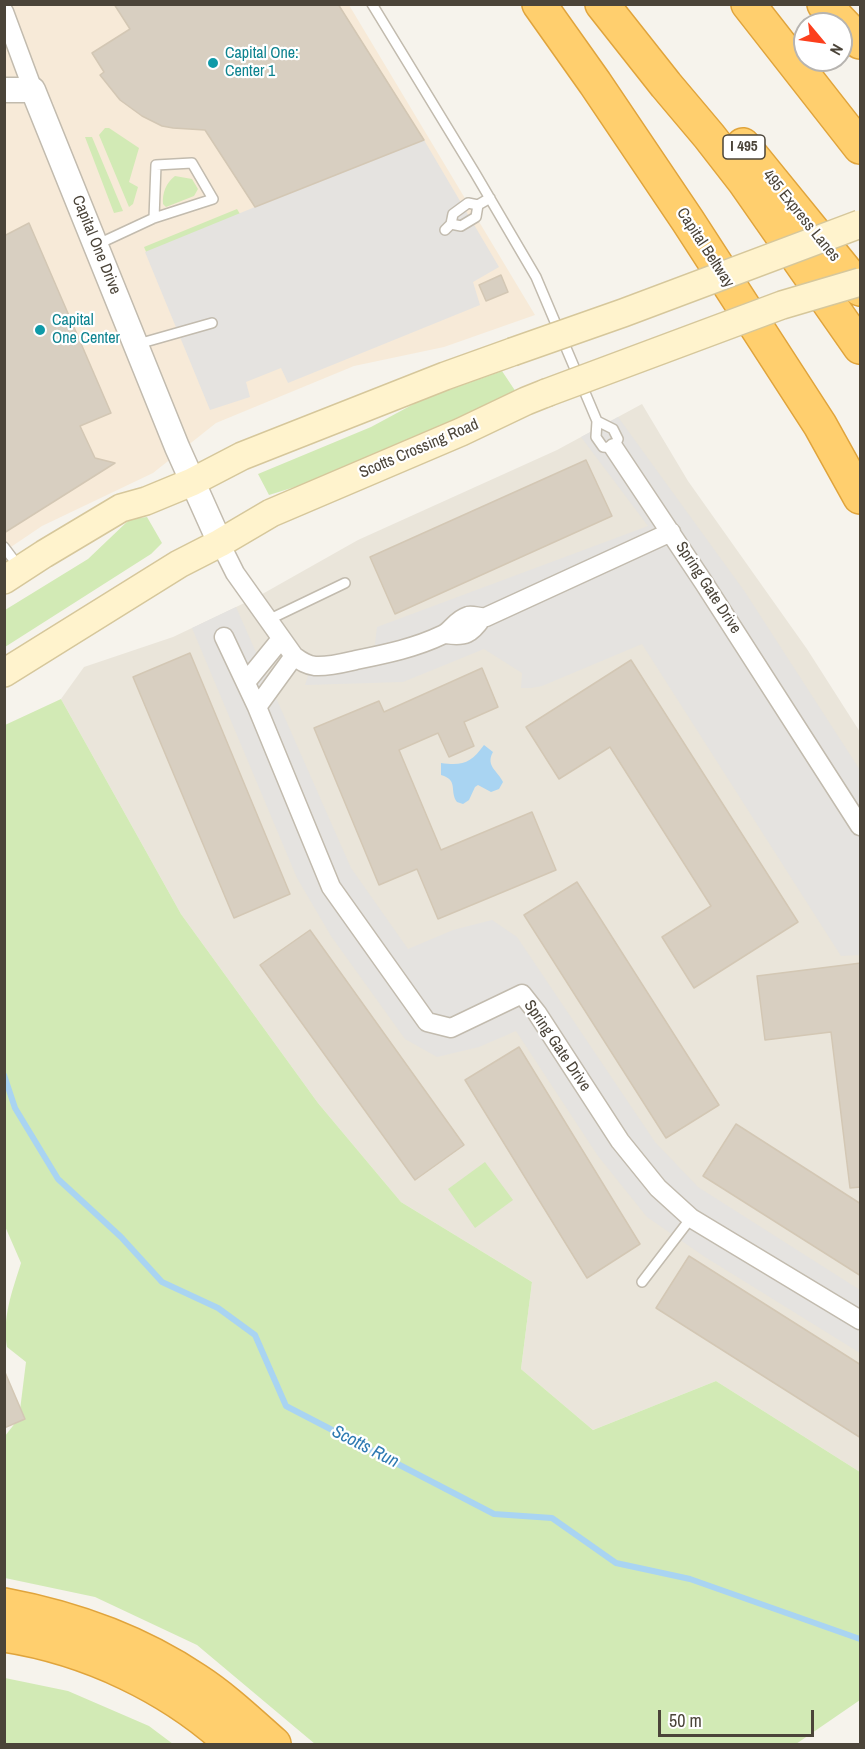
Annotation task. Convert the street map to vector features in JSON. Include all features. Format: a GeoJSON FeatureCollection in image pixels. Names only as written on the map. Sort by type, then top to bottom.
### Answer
{"type":"FeatureCollection","features":[{"type":"Feature","properties":{"kind":"highway","name":"Capital Beltway"},"geometry":{"type":"LineString","coordinates":[[539,4],[688,221],[820,425],[861,497]]}},
{"type":"Feature","properties":{"kind":"highway"},"geometry":{"type":"LineString","coordinates":[[602,4],[744,181],[861,347]]}},
{"type":"Feature","properties":{"kind":"highway","name":"495 Express Lanes"},"geometry":{"type":"LineString","coordinates":[[628,4],[861,289]]}},
{"type":"Feature","properties":{"kind":"highway"},"geometry":{"type":"LineString","coordinates":[[748,4],[861,147]]}},
{"type":"Feature","properties":{"kind":"highway"},"geometry":{"type":"LineString","coordinates":[[824,4],[861,42]]}},
{"type":"Feature","properties":{"kind":"highway"},"geometry":{"type":"LineString","coordinates":[[784,196],[861,320]]}},
{"type":"Feature","properties":{"kind":"highway"},"geometry":{"type":"LineString","coordinates":[[4,1605],[87,1625],[128,1642],[196,1680],[232,1706],[274,1744]]}},
{"type":"Feature","properties":{"kind":"highway"},"geometry":{"type":"LineString","coordinates":[[4,1635],[45,1642],[67,1649],[136,1678],[194,1713],[232,1744]]}},
{"type":"Feature","properties":{"kind":"main road"},"geometry":{"type":"LineString","coordinates":[[13,575],[121,508],[146,501],[192,482],[243,456],[444,376],[623,314],[861,224]]}},
{"type":"Feature","properties":{"kind":"main road","name":"Scotts Crossing Road"},"geometry":{"type":"LineString","coordinates":[[4,673],[179,564],[271,513],[546,393],[783,305],[861,282]]}},
{"type":"Feature","properties":{"kind":"street","name":"Capital One Drive"},"geometry":{"type":"LineString","coordinates":[[4,12],[135,345],[220,543]]}},
{"type":"Feature","properties":{"kind":"street"},"geometry":{"type":"LineString","coordinates":[[4,90],[33,90]]}},
{"type":"Feature","properties":{"kind":"street","name":"Spring Gate Drive"},"geometry":{"type":"LineString","coordinates":[[614,448],[861,826]]}},
{"type":"Feature","properties":{"kind":"street","name":"Spring Gate Drive"},"geometry":{"type":"LineString","coordinates":[[294,656],[304,664],[334,665],[423,644],[446,634],[456,622],[470,616],[482,618],[508,608],[671,532]]}},
{"type":"Feature","properties":{"kind":"street"},"geometry":{"type":"LineString","coordinates":[[220,543],[235,573],[294,656],[257,707]]}},
{"type":"Feature","properties":{"kind":"street","name":"Spring Gate Drive"},"geometry":{"type":"LineString","coordinates":[[224,637],[257,707],[332,887],[427,1022],[451,1028],[522,994],[537,1013],[620,1141],[658,1188],[691,1218],[861,1320]]}},
{"type":"Feature","properties":{"kind":"street"},"geometry":{"type":"LineString","coordinates":[[246,682],[280,639]]}},
{"type":"Feature","properties":{"kind":"lane"},"geometry":{"type":"LineString","coordinates":[[372,4],[536,277],[597,421],[596,437],[603,447],[614,448],[618,439],[613,429],[597,421]]}},
{"type":"Feature","properties":{"kind":"lane"},"geometry":{"type":"LineString","coordinates":[[96,244],[154,218],[213,199],[192,164],[156,165],[154,218]]}},
{"type":"Feature","properties":{"kind":"lane"},"geometry":{"type":"LineString","coordinates":[[478,205],[476,217],[461,226],[448,227],[453,213],[468,204],[478,205],[490,198]]}},
{"type":"Feature","properties":{"kind":"lane"},"geometry":{"type":"LineString","coordinates":[[135,345],[212,323]]}},
{"type":"Feature","properties":{"kind":"lane"},"geometry":{"type":"LineString","coordinates":[[4,547],[13,575]]}},
{"type":"Feature","properties":{"kind":"lane"},"geometry":{"type":"LineString","coordinates":[[268,620],[345,583]]}},
{"type":"Feature","properties":{"kind":"lane"},"geometry":{"type":"LineString","coordinates":[[642,1282],[691,1218]]}},
{"type":"Feature","properties":{"kind":"shaded area"},"geometry":{"type":"Polygon","coordinates":[[[5,5],[349,5],[535,315],[444,347],[354,366],[216,423],[153,473],[42,526],[5,551],[5,5]]]}},
{"type":"Feature","properties":{"kind":"shaded area"},"geometry":{"type":"Polygon","coordinates":[[[424,140],[499,267],[473,282],[480,305],[288,383],[281,368],[246,382],[250,397],[210,410],[145,252],[424,140]]]}},
{"type":"Feature","properties":{"kind":"shaded area"},"geometry":{"type":"Polygon","coordinates":[[[642,404],[688,481],[807,649],[860,732],[860,1472],[716,1381],[593,1430],[521,1369],[532,1282],[401,1202],[318,1103],[181,914],[61,699],[84,667],[173,637],[257,597],[358,540],[557,450],[642,404]]]}},
{"type":"Feature","properties":{"kind":"shaded area"},"geometry":{"type":"Polygon","coordinates":[[[618,417],[745,592],[860,770],[860,955],[841,956],[642,644],[542,686],[531,688],[521,688],[522,673],[484,649],[403,682],[305,685],[310,670],[372,667],[377,627],[648,526],[581,437],[618,417]]]}},
{"type":"Feature","properties":{"kind":"shaded area"},"geometry":{"type":"Polygon","coordinates":[[[236,607],[351,868],[408,949],[453,930],[492,920],[517,937],[655,1142],[698,1187],[860,1290],[860,1353],[705,1257],[647,1217],[598,1156],[516,1031],[479,1047],[437,1057],[405,1039],[331,936],[297,878],[192,628],[236,607]]]}},
{"type":"Feature","properties":{"kind":"green space"},"geometry":{"type":"Polygon","coordinates":[[[105,128],[109,128],[139,148],[129,182],[138,187],[133,204],[129,207],[99,135],[105,128]]]}},
{"type":"Feature","properties":{"kind":"green space"},"geometry":{"type":"Polygon","coordinates":[[[85,137],[92,137],[123,211],[114,213],[85,137]]]}},
{"type":"Feature","properties":{"kind":"green space"},"geometry":{"type":"Polygon","coordinates":[[[175,176],[192,179],[198,189],[194,196],[166,207],[163,204],[164,192],[175,176]]]}},
{"type":"Feature","properties":{"kind":"green space"},"geometry":{"type":"Polygon","coordinates":[[[237,209],[240,214],[154,270],[144,247],[237,209]]]}},
{"type":"Feature","properties":{"kind":"green space"},"geometry":{"type":"Polygon","coordinates":[[[502,371],[516,392],[327,477],[269,495],[258,474],[371,427],[423,399],[502,371]]]}},
{"type":"Feature","properties":{"kind":"green space"},"geometry":{"type":"Polygon","coordinates":[[[147,517],[162,543],[151,554],[5,647],[5,610],[88,559],[130,519],[147,517]]]}},
{"type":"Feature","properties":{"kind":"green space"},"geometry":{"type":"Polygon","coordinates":[[[61,699],[181,914],[318,1103],[401,1202],[532,1282],[521,1369],[593,1430],[716,1381],[860,1472],[860,1700],[796,1744],[315,1744],[197,1645],[95,1597],[5,1578],[5,1436],[19,1418],[26,1362],[7,1347],[6,1336],[9,1305],[21,1263],[4,1224],[5,725],[61,699]]]}},
{"type":"Feature","properties":{"kind":"green space"},"geometry":{"type":"Polygon","coordinates":[[[485,1162],[513,1200],[475,1228],[448,1189],[485,1162]]]}},
{"type":"Feature","properties":{"kind":"green space"},"geometry":{"type":"Polygon","coordinates":[[[5,1678],[68,1691],[149,1726],[173,1744],[5,1744],[5,1678]]]}},
{"type":"Feature","properties":{"kind":"water"},"geometry":{"type":"Polygon","coordinates":[[[484,745],[493,752],[491,765],[503,782],[499,789],[491,792],[478,785],[469,800],[463,804],[457,802],[452,783],[447,777],[441,775],[441,763],[466,762],[475,756],[484,745]]]}},
{"type":"Feature","properties":{"kind":"building"},"geometry":{"type":"Polygon","coordinates":[[[114,4],[338,4],[424,140],[255,207],[205,130],[162,126],[142,116],[120,100],[100,75],[104,72],[92,53],[130,29],[114,4]]]}},
{"type":"Feature","properties":{"kind":"building","name":"Capital One Center"},"geometry":{"type":"Polygon","coordinates":[[[29,223],[111,413],[80,426],[95,458],[115,463],[4,533],[4,236],[29,223]]]}},
{"type":"Feature","properties":{"kind":"building"},"geometry":{"type":"Polygon","coordinates":[[[501,275],[508,292],[486,301],[479,285],[501,275]]]}},
{"type":"Feature","properties":{"kind":"building"},"geometry":{"type":"Polygon","coordinates":[[[586,460],[612,516],[395,614],[370,557],[586,460]]]}},
{"type":"Feature","properties":{"kind":"building"},"geometry":{"type":"Polygon","coordinates":[[[190,653],[290,894],[234,918],[133,677],[190,653]]]}},
{"type":"Feature","properties":{"kind":"building"},"geometry":{"type":"Polygon","coordinates":[[[631,660],[798,922],[694,988],[662,937],[711,906],[610,747],[559,779],[526,727],[631,660]]]}},
{"type":"Feature","properties":{"kind":"building"},"geometry":{"type":"Polygon","coordinates":[[[482,668],[498,707],[464,722],[474,746],[449,757],[438,733],[399,750],[441,850],[532,812],[556,870],[438,919],[417,869],[379,885],[314,728],[379,701],[384,712],[482,668]]]}},
{"type":"Feature","properties":{"kind":"building"},"geometry":{"type":"Polygon","coordinates":[[[577,882],[719,1105],[666,1138],[524,915],[577,882]]]}},
{"type":"Feature","properties":{"kind":"building"},"geometry":{"type":"Polygon","coordinates":[[[310,930],[464,1145],[415,1180],[260,965],[310,930]]]}},
{"type":"Feature","properties":{"kind":"building"},"geometry":{"type":"Polygon","coordinates":[[[861,963],[861,1187],[850,1188],[831,1032],[765,1040],[757,976],[861,963]]]}},
{"type":"Feature","properties":{"kind":"building"},"geometry":{"type":"Polygon","coordinates":[[[519,1047],[640,1244],[587,1278],[465,1080],[519,1047]]]}},
{"type":"Feature","properties":{"kind":"building"},"geometry":{"type":"Polygon","coordinates":[[[736,1124],[861,1204],[861,1276],[703,1176],[736,1124]]]}},
{"type":"Feature","properties":{"kind":"building"},"geometry":{"type":"Polygon","coordinates":[[[689,1256],[861,1365],[861,1438],[656,1308],[689,1256]]]}},
{"type":"Feature","properties":{"kind":"building"},"geometry":{"type":"Polygon","coordinates":[[[4,1370],[25,1419],[4,1428],[4,1370]]]}},
{"type":"Feature","properties":{"kind":"waterway","name":"Scotts Run"},"geometry":{"type":"LineString","coordinates":[[4,1075],[15,1108],[58,1179],[121,1237],[162,1282],[218,1308],[255,1335],[286,1406],[494,1514],[552,1518],[616,1563],[690,1579],[860,1639]]}},
{"type":"Feature","properties":{"kind":"place","name":"Capital One: Center 1"},"geometry":{"type":"Point","coordinates":[213,63]}},
{"type":"Feature","properties":{"kind":"place","name":"Capital One Center"},"geometry":{"type":"Point","coordinates":[40,330]}}]}
